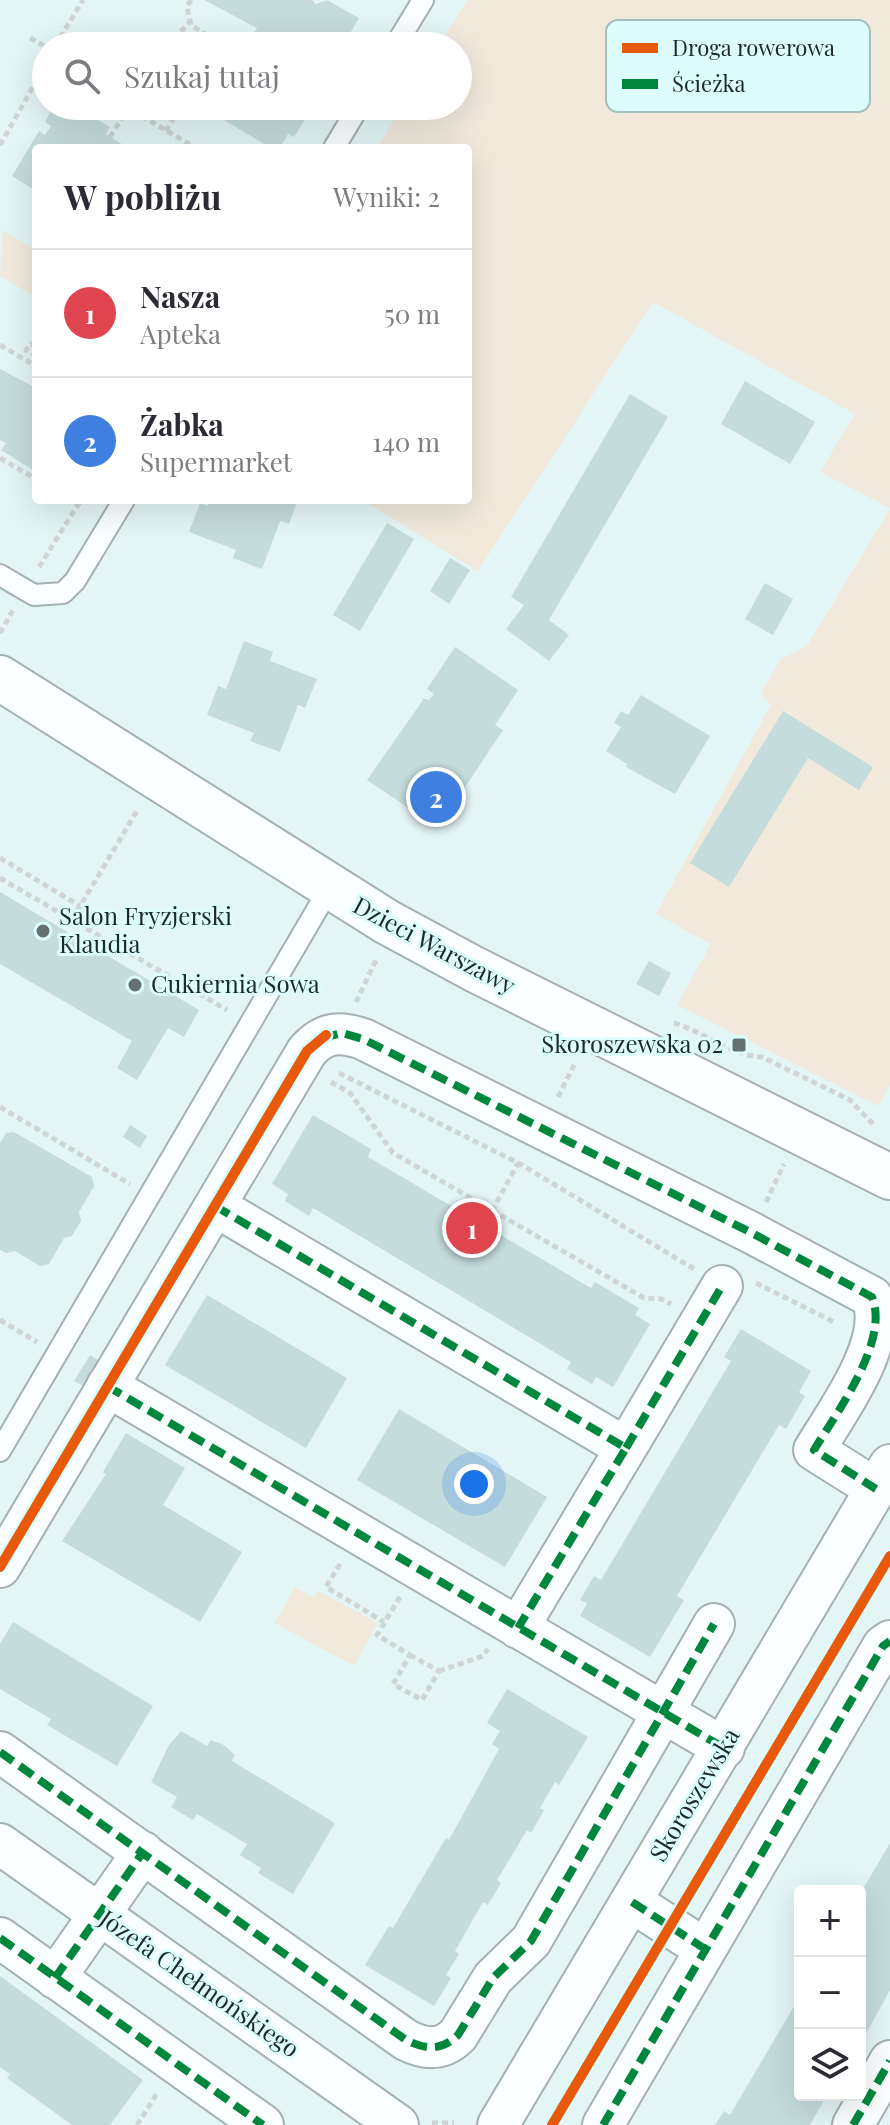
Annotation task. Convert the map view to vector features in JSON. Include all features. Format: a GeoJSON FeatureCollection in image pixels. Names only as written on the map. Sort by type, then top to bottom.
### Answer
{"type":"FeatureCollection","features":[{"type":"Feature","properties":{"kind":"street","name":"Dzieci Warszawy"},"geometry":{"type":"LineString","coordinates":[[0,678],[329,889],[474,969],[890,1177]]}},
{"type":"Feature","properties":{"kind":"street"},"geometry":{"type":"LineString","coordinates":[[0,1567],[307,1051],[326,1035],[342,1033],[363,1039],[709,1211],[872,1297],[881,1324],[874,1350],[814,1450],[883,1477]]}},
{"type":"Feature","properties":{"kind":"street"},"geometry":{"type":"LineString","coordinates":[[215,1206],[626,1448]]}},
{"type":"Feature","properties":{"kind":"street"},"geometry":{"type":"LineString","coordinates":[[504,1638],[626,1448],[722,1286]]}},
{"type":"Feature","properties":{"kind":"street"},"geometry":{"type":"LineString","coordinates":[[107,1386],[358,1534],[504,1638],[663,1714],[724,1748]]}},
{"type":"Feature","properties":{"kind":"street","name":"Skoroszewska"},"geometry":{"type":"LineString","coordinates":[[498,2125],[883,1477]]}},
{"type":"Feature","properties":{"kind":"street"},"geometry":{"type":"LineString","coordinates":[[0,1752],[406,2040],[419,2046],[442,2046],[464,2027],[493,1978],[531,1941],[714,1624]]}},
{"type":"Feature","properties":{"kind":"street"},"geometry":{"type":"LineString","coordinates":[[603,2125],[890,1641]]}},
{"type":"Feature","properties":{"kind":"street","name":"Józefa Chełmońskiego"},"geometry":{"type":"LineString","coordinates":[[0,1844],[398,2125]]}},
{"type":"Feature","properties":{"kind":"street"},"geometry":{"type":"LineString","coordinates":[[55,1978],[143,1852]]}},
{"type":"Feature","properties":{"kind":"street"},"geometry":{"type":"LineString","coordinates":[[632,1902],[705,1949]]}},
{"type":"Feature","properties":{"kind":"street"},"geometry":{"type":"LineString","coordinates":[[0,1938],[263,2125]]}},
{"type":"Feature","properties":{"kind":"street"},"geometry":{"type":"LineString","coordinates":[[853,2125],[890,2061]]}},
{"type":"Feature","properties":{"kind":"lane"},"geometry":{"type":"LineString","coordinates":[[404,32],[423,0]]}},
{"type":"Feature","properties":{"kind":"lane"},"geometry":{"type":"LineString","coordinates":[[336,144],[351,120]]}},
{"type":"Feature","properties":{"kind":"lane"},"geometry":{"type":"LineString","coordinates":[[0,575],[34,595],[63,593],[75,581],[122,504]]}},
{"type":"Feature","properties":{"kind":"lane"},"geometry":{"type":"LineString","coordinates":[[0,1451],[329,889]]}},
{"type":"Feature","properties":{"kind":"path"},"geometry":{"type":"LineString","coordinates":[[64,32],[83,0]]}},
{"type":"Feature","properties":{"kind":"path"},"geometry":{"type":"LineString","coordinates":[[191,0],[187,7],[190,21],[202,32]]}},
{"type":"Feature","properties":{"kind":"path"},"geometry":{"type":"LineString","coordinates":[[179,32],[190,21]]}},
{"type":"Feature","properties":{"kind":"path"},"geometry":{"type":"LineString","coordinates":[[0,145],[32,89]]}},
{"type":"Feature","properties":{"kind":"path"},"geometry":{"type":"LineString","coordinates":[[110,137],[121,120]]}},
{"type":"Feature","properties":{"kind":"path"},"geometry":{"type":"LineString","coordinates":[[148,120],[189,144]]}},
{"type":"Feature","properties":{"kind":"path"},"geometry":{"type":"LineString","coordinates":[[166,131],[173,120]]}},
{"type":"Feature","properties":{"kind":"path"},"geometry":{"type":"LineString","coordinates":[[0,345],[32,364]]}},
{"type":"Feature","properties":{"kind":"path"},"geometry":{"type":"LineString","coordinates":[[0,458],[32,477]]}},
{"type":"Feature","properties":{"kind":"path"},"geometry":{"type":"LineString","coordinates":[[72,920],[141,804]]}},
{"type":"Feature","properties":{"kind":"path"},"geometry":{"type":"LineString","coordinates":[[0,858],[80,906]]}},
{"type":"Feature","properties":{"kind":"path"},"geometry":{"type":"LineString","coordinates":[[0,878],[235,1014]]}},
{"type":"Feature","properties":{"kind":"path"},"geometry":{"type":"LineString","coordinates":[[363,985],[380,952]]}},
{"type":"Feature","properties":{"kind":"path"},"geometry":{"type":"LineString","coordinates":[[667,1021],[697,1030],[748,1056],[762,1057],[850,1100],[880,1130]]}},
{"type":"Feature","properties":{"kind":"path"},"geometry":{"type":"LineString","coordinates":[[342,1033],[329,1068],[518,1163],[722,1286],[731,1271],[851,1330],[872,1297]]}},
{"type":"Feature","properties":{"kind":"path"},"geometry":{"type":"LineString","coordinates":[[563,1087],[580,1054]]}},
{"type":"Feature","properties":{"kind":"path"},"geometry":{"type":"LineString","coordinates":[[320,1076],[350,1093],[393,1153],[644,1298],[661,1299],[700,1322]]}},
{"type":"Feature","properties":{"kind":"path"},"geometry":{"type":"LineString","coordinates":[[0,1107],[124,1180]]}},
{"type":"Feature","properties":{"kind":"path"},"geometry":{"type":"LineString","coordinates":[[771,1191],[788,1156]]}},
{"type":"Feature","properties":{"kind":"path"},"geometry":{"type":"LineString","coordinates":[[492,1211],[518,1163]]}},
{"type":"Feature","properties":{"kind":"path"},"geometry":{"type":"LineString","coordinates":[[0,1320],[41,1344]]}},
{"type":"Feature","properties":{"kind":"path"},"geometry":{"type":"LineString","coordinates":[[358,1534],[326,1587],[384,1622]]}},
{"type":"Feature","properties":{"kind":"path"},"geometry":{"type":"LineString","coordinates":[[401,1595],[377,1635],[439,1671]]}},
{"type":"Feature","properties":{"kind":"path"},"geometry":{"type":"LineString","coordinates":[[410,1655],[393,1684],[422,1700],[439,1671],[483,1656],[504,1638]]}},
{"type":"Feature","properties":{"kind":"shaded area"},"geometry":{"type":"Polygon","coordinates":[[[467,0],[890,0],[890,508],[820,472],[855,414],[653,302],[478,571],[369,504],[472,504],[472,144],[379,144],[394,120],[472,120],[472,32],[448,32],[467,0]]]}},
{"type":"Feature","properties":{"kind":"shaded area"},"geometry":{"type":"Polygon","coordinates":[[[3,231],[32,248],[32,295],[0,276],[3,231]]]}},
{"type":"Feature","properties":{"kind":"shaded area"},"geometry":{"type":"Polygon","coordinates":[[[890,509],[890,1085],[878,1106],[677,1005],[711,944],[656,914],[771,705],[761,693],[781,659],[807,646],[890,509]]]}},
{"type":"Feature","properties":{"kind":"shaded area"},"geometry":{"type":"Polygon","coordinates":[[[295,1587],[314,1598],[318,1591],[378,1623],[354,1666],[275,1623],[295,1587]]]}},
{"type":"Feature","properties":{"kind":"building"},"geometry":{"type":"Polygon","coordinates":[[[204,0],[310,0],[316,4],[327,0],[359,18],[351,32],[255,32],[257,28],[204,0]]]}},
{"type":"Feature","properties":{"kind":"building"},"geometry":{"type":"Polygon","coordinates":[[[98,120],[110,127],[106,134],[122,144],[32,144],[32,188],[12,176],[39,131],[45,135],[51,126],[45,122],[98,120]]]}},
{"type":"Feature","properties":{"kind":"building"},"geometry":{"type":"Polygon","coordinates":[[[224,120],[305,120],[294,137],[288,134],[282,144],[264,144],[224,120]]]}},
{"type":"Feature","properties":{"kind":"building"},"geometry":{"type":"Polygon","coordinates":[[[0,369],[32,386],[32,469],[1,450],[6,443],[0,440],[0,369]]]}},
{"type":"Feature","properties":{"kind":"building"},"geometry":{"type":"Polygon","coordinates":[[[745,381],[815,422],[790,464],[721,424],[745,381]]]}},
{"type":"Feature","properties":{"kind":"building"},"geometry":{"type":"Polygon","coordinates":[[[630,394],[668,417],[549,620],[569,635],[549,661],[506,629],[524,605],[511,597],[630,394]]]}},
{"type":"Feature","properties":{"kind":"building"},"geometry":{"type":"Polygon","coordinates":[[[200,504],[296,504],[289,524],[280,521],[262,569],[233,558],[236,550],[189,532],[200,504]]]}},
{"type":"Feature","properties":{"kind":"building"},"geometry":{"type":"Polygon","coordinates":[[[387,523],[414,539],[360,631],[333,615],[387,523]]]}},
{"type":"Feature","properties":{"kind":"building"},"geometry":{"type":"Polygon","coordinates":[[[450,558],[470,570],[449,604],[430,591],[450,558]]]}},
{"type":"Feature","properties":{"kind":"building"},"geometry":{"type":"Polygon","coordinates":[[[765,583],[793,599],[773,635],[745,619],[765,583]]]}},
{"type":"Feature","properties":{"kind":"building"},"geometry":{"type":"Polygon","coordinates":[[[244,641],[273,652],[270,661],[317,679],[305,708],[298,705],[280,752],[250,741],[254,733],[207,715],[218,686],[226,689],[244,641]]]}},
{"type":"Feature","properties":{"kind":"building"},"geometry":{"type":"Polygon","coordinates":[[[455,647],[518,690],[495,725],[503,730],[438,828],[367,780],[423,700],[420,698],[429,700],[434,694],[427,689],[455,647]]]}},
{"type":"Feature","properties":{"kind":"building"},"geometry":{"type":"Polygon","coordinates":[[[641,695],[710,736],[675,794],[626,767],[627,764],[606,751],[621,727],[614,723],[621,711],[628,715],[641,695]]]}},
{"type":"Feature","properties":{"kind":"building"},"geometry":{"type":"Polygon","coordinates":[[[783,711],[873,767],[859,790],[808,758],[729,887],[690,863],[783,711]]]}},
{"type":"Feature","properties":{"kind":"building"},"geometry":{"type":"Polygon","coordinates":[[[0,892],[199,1010],[184,1037],[168,1028],[137,1080],[117,1068],[132,1041],[0,964],[0,892]]]}},
{"type":"Feature","properties":{"kind":"building"},"geometry":{"type":"Polygon","coordinates":[[[649,961],[671,973],[659,996],[636,984],[649,961]]]}},
{"type":"Feature","properties":{"kind":"building"},"geometry":{"type":"Polygon","coordinates":[[[313,1115],[371,1149],[368,1157],[591,1288],[595,1282],[639,1308],[635,1315],[650,1324],[613,1387],[596,1377],[592,1384],[567,1369],[571,1362],[313,1208],[309,1216],[285,1201],[288,1194],[272,1184],[313,1115]]]}},
{"type":"Feature","properties":{"kind":"building"},"geometry":{"type":"Polygon","coordinates":[[[130,1125],[147,1136],[140,1148],[123,1137],[130,1125]]]}},
{"type":"Feature","properties":{"kind":"building"},"geometry":{"type":"Polygon","coordinates":[[[14,1132],[92,1177],[94,1186],[79,1212],[81,1221],[72,1236],[64,1238],[49,1264],[40,1266],[15,1251],[6,1253],[0,1250],[0,1143],[6,1133],[14,1132]]]}},
{"type":"Feature","properties":{"kind":"building"},"geometry":{"type":"Polygon","coordinates":[[[207,1295],[347,1378],[306,1448],[165,1365],[207,1295]]]}},
{"type":"Feature","properties":{"kind":"building"},"geometry":{"type":"Polygon","coordinates":[[[741,1329],[811,1371],[799,1392],[805,1396],[786,1429],[779,1425],[677,1596],[684,1600],[650,1657],[580,1616],[587,1603],[580,1600],[594,1576],[601,1580],[731,1361],[724,1357],[741,1329]]]}},
{"type":"Feature","properties":{"kind":"building"},"geometry":{"type":"Polygon","coordinates":[[[90,1355],[100,1361],[85,1387],[74,1381],[90,1355]]]}},
{"type":"Feature","properties":{"kind":"building"},"geometry":{"type":"Polygon","coordinates":[[[399,1409],[547,1497],[505,1567],[357,1480],[399,1409]]]}},
{"type":"Feature","properties":{"kind":"building"},"geometry":{"type":"Polygon","coordinates":[[[126,1433],[185,1468],[163,1505],[242,1552],[200,1622],[62,1541],[106,1474],[103,1472],[126,1433]]]}},
{"type":"Feature","properties":{"kind":"building"},"geometry":{"type":"Polygon","coordinates":[[[13,1622],[153,1706],[117,1766],[47,1725],[51,1719],[0,1689],[0,1644],[13,1622]]]}},
{"type":"Feature","properties":{"kind":"building"},"geometry":{"type":"Polygon","coordinates":[[[507,1689],[588,1737],[559,1785],[555,1782],[540,1808],[544,1810],[531,1833],[527,1830],[497,1880],[501,1883],[488,1905],[483,1902],[455,1951],[459,1954],[446,1975],[451,1978],[434,2006],[365,1965],[389,1926],[393,1928],[446,1838],[449,1840],[499,1749],[492,1744],[500,1731],[487,1723],[507,1689]]]}},
{"type":"Feature","properties":{"kind":"building"},"geometry":{"type":"Polygon","coordinates":[[[181,1731],[207,1746],[211,1740],[224,1745],[235,1755],[232,1761],[335,1823],[293,1894],[258,1873],[261,1868],[240,1855],[247,1844],[197,1814],[193,1820],[171,1807],[177,1797],[151,1782],[169,1745],[181,1731]]]}},
{"type":"Feature","properties":{"kind":"building"},"geometry":{"type":"Polygon","coordinates":[[[890,1843],[890,1990],[866,2034],[866,1885],[890,1843]]]}},
{"type":"Feature","properties":{"kind":"building"},"geometry":{"type":"Polygon","coordinates":[[[0,1976],[143,2080],[110,2125],[72,2125],[7,2078],[10,2074],[0,2067],[0,1976]]]}},
{"type":"Feature","properties":{"kind":"building"},"geometry":{"type":"Polygon","coordinates":[[[794,2006],[794,2101],[824,2101],[810,2125],[715,2125],[724,2111],[730,2115],[794,2006]]]}},
{"type":"Feature","properties":{"kind":"marked path"},"geometry":{"type":"LineString","coordinates":[[322,1038],[342,1033],[363,1039],[750,1232],[872,1297],[876,1315],[868,1355],[814,1450],[876,1489]]}},
{"type":"Feature","properties":{"kind":"marked path"},"geometry":{"type":"LineString","coordinates":[[215,1206],[626,1448],[518,1628]]}},
{"type":"Feature","properties":{"kind":"marked path"},"geometry":{"type":"LineString","coordinates":[[626,1448],[722,1286]]}},
{"type":"Feature","properties":{"kind":"marked path"},"geometry":{"type":"LineString","coordinates":[[107,1386],[724,1748]]}},
{"type":"Feature","properties":{"kind":"marked path"},"geometry":{"type":"LineString","coordinates":[[0,1752],[406,2040],[420,2046],[440,2046],[458,2035],[493,1978],[531,1941],[714,1624]]}},
{"type":"Feature","properties":{"kind":"marked path"},"geometry":{"type":"LineString","coordinates":[[603,2125],[883,1646],[890,1641]]}},
{"type":"Feature","properties":{"kind":"marked path"},"geometry":{"type":"LineString","coordinates":[[55,1978],[143,1852]]}},
{"type":"Feature","properties":{"kind":"marked path"},"geometry":{"type":"LineString","coordinates":[[632,1902],[705,1949]]}},
{"type":"Feature","properties":{"kind":"marked path"},"geometry":{"type":"LineString","coordinates":[[0,1938],[263,2125]]}},
{"type":"Feature","properties":{"kind":"marked path"},"geometry":{"type":"LineString","coordinates":[[853,2125],[890,2061]]}},
{"type":"Feature","properties":{"kind":"cycle path"},"geometry":{"type":"LineString","coordinates":[[0,1567],[307,1051],[326,1035]]}},
{"type":"Feature","properties":{"kind":"cycle path"},"geometry":{"type":"LineString","coordinates":[[552,2125],[890,1556]]}},
{"type":"Feature","properties":{"kind":"place","name":"Żabka"},"geometry":{"type":"Point","coordinates":[436,797]}},
{"type":"Feature","properties":{"kind":"place","name":"Salon Fryzjerski Klaudia"},"geometry":{"type":"Point","coordinates":[43,931]}},
{"type":"Feature","properties":{"kind":"place","name":"Cukiernia Sowa"},"geometry":{"type":"Point","coordinates":[135,985]}},
{"type":"Feature","properties":{"kind":"place","name":"Skoroszewska 02"},"geometry":{"type":"Point","coordinates":[739,1045]}},
{"type":"Feature","properties":{"kind":"place","name":"Nasza"},"geometry":{"type":"Point","coordinates":[472,1228]}}]}
